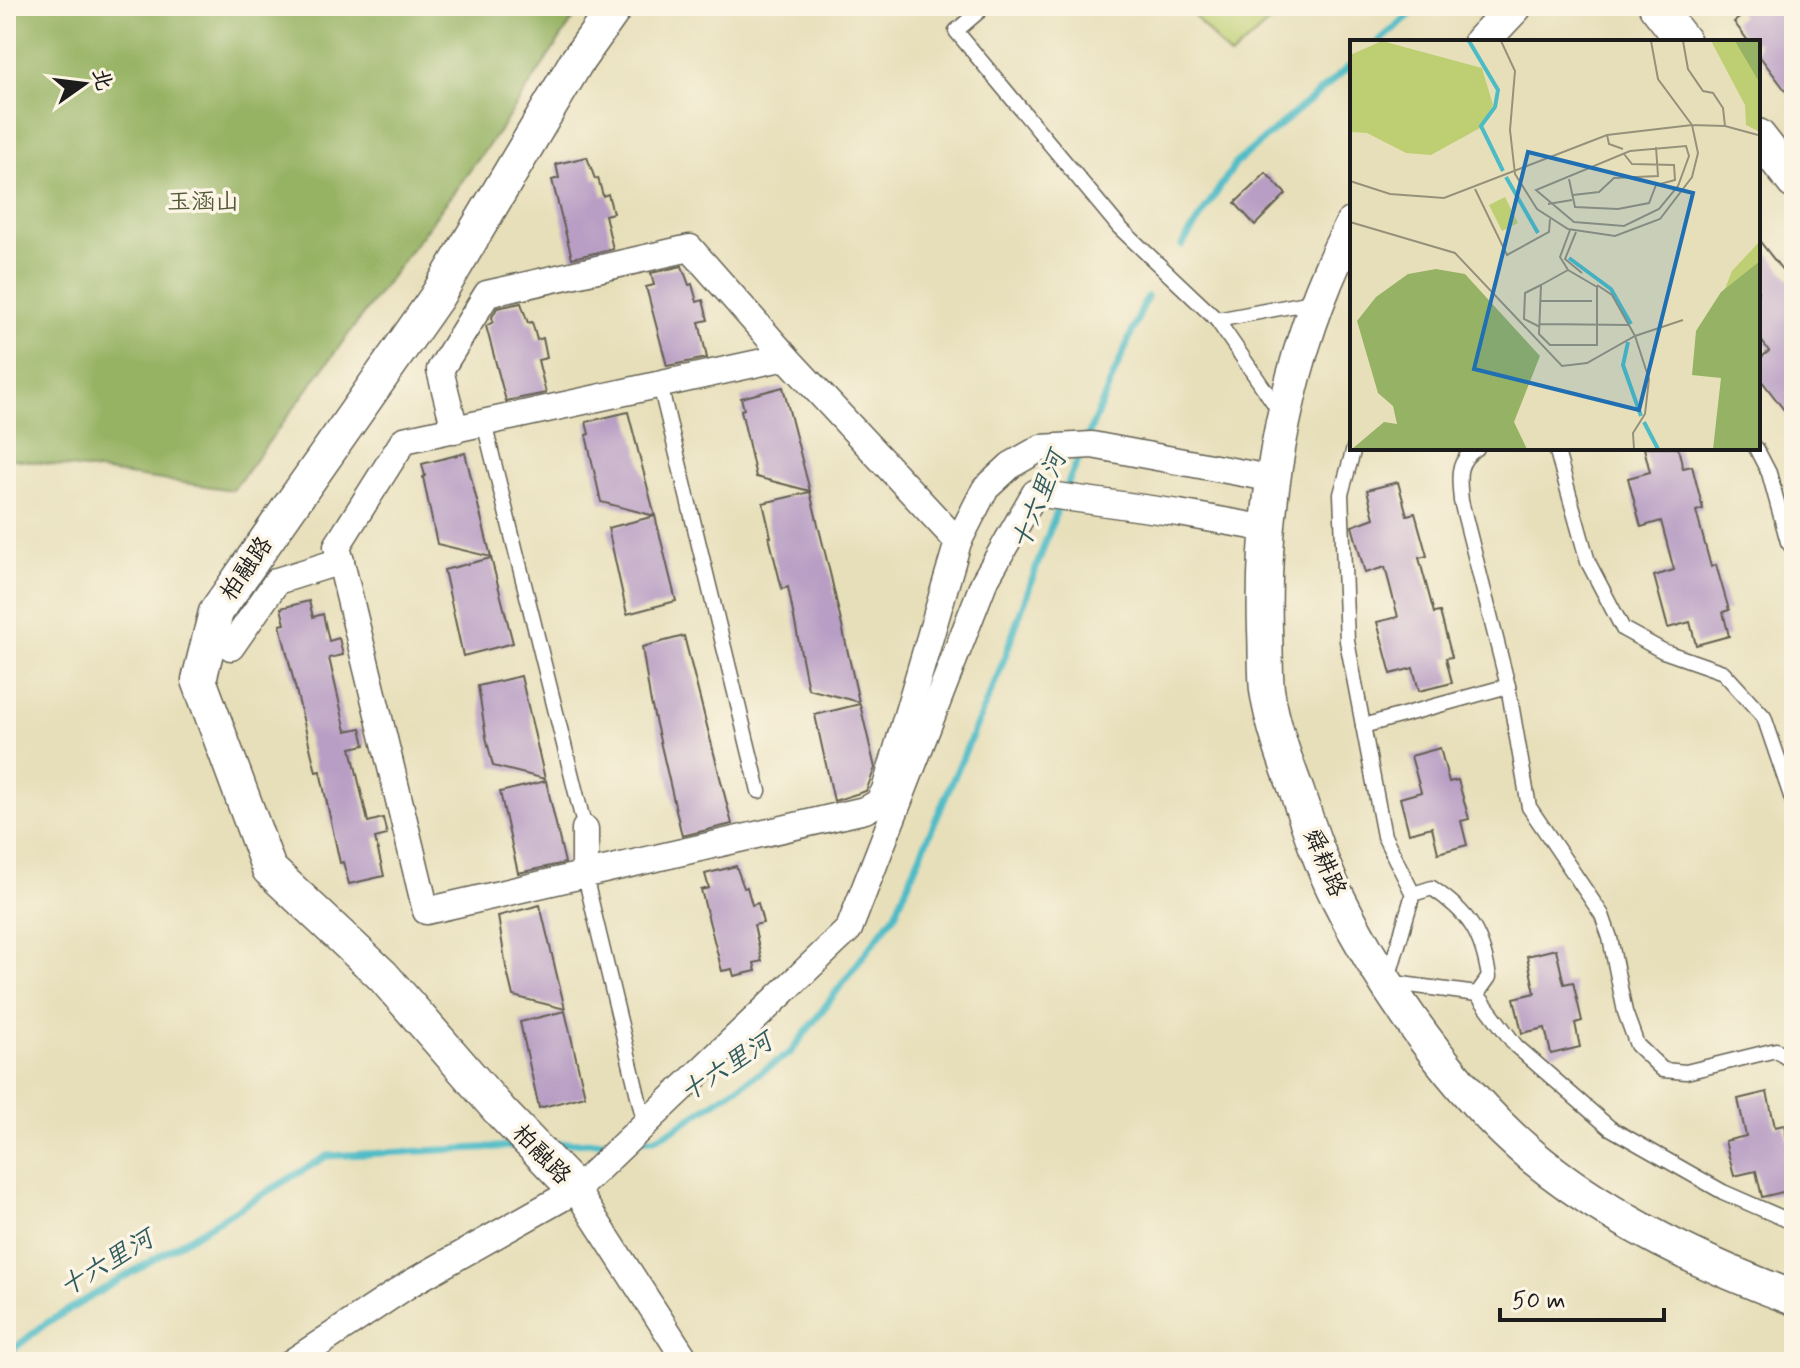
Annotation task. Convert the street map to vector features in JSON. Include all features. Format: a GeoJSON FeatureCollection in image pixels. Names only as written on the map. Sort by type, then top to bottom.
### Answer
{"type":"FeatureCollection","features":[{"type":"Feature","properties":{"kind":"street","name":"柏融路"},"geometry":{"type":"LineString","coordinates":[[576,1190],[500,1111],[383,976],[269,869],[199,680],[216,612],[436,298],[575,64],[616,6]]}},
{"type":"Feature","properties":{"kind":"street"},"geometry":{"type":"LineString","coordinates":[[1483,40],[1515,6]]}},
{"type":"Feature","properties":{"kind":"street"},"geometry":{"type":"LineString","coordinates":[[1656,6],[1682,40]]}},
{"type":"Feature","properties":{"kind":"street"},"geometry":{"type":"LineString","coordinates":[[1760,139],[1794,182]]}},
{"type":"Feature","properties":{"kind":"street","name":"舜耕路"},"geometry":{"type":"LineString","coordinates":[[1350,230],[1319,301],[1293,379],[1275,479],[1264,573],[1267,690],[1287,765],[1330,880],[1364,949],[1418,1028],[1477,1103],[1533,1156],[1598,1203],[1666,1242],[1734,1276],[1794,1298]]}},
{"type":"Feature","properties":{"kind":"street"},"geometry":{"type":"LineString","coordinates":[[455,430],[440,370],[487,294],[690,248],[786,357],[958,542]]}},
{"type":"Feature","properties":{"kind":"street"},"geometry":{"type":"LineString","coordinates":[[786,357],[404,440],[337,546],[426,911],[851,814],[878,803],[885,790],[958,542],[985,489],[1011,465],[1041,448],[1081,446],[1275,479]]}},
{"type":"Feature","properties":{"kind":"street"},"geometry":{"type":"LineString","coordinates":[[292,1362],[411,1283],[576,1190],[849,929],[984,582],[1035,493],[1269,529]]}},
{"type":"Feature","properties":{"kind":"street"},"geometry":{"type":"LineString","coordinates":[[231,647],[277,581],[341,561]]}},
{"type":"Feature","properties":{"kind":"street"},"geometry":{"type":"LineString","coordinates":[[585,829],[585,876]]}},
{"type":"Feature","properties":{"kind":"street"},"geometry":{"type":"LineString","coordinates":[[576,1190],[687,1362]]}},
{"type":"Feature","properties":{"kind":"lane"},"geometry":{"type":"LineString","coordinates":[[985,6],[956,31],[1119,227],[1217,320],[1285,419]]}},
{"type":"Feature","properties":{"kind":"lane"},"geometry":{"type":"LineString","coordinates":[[1217,320],[1319,301]]}},
{"type":"Feature","properties":{"kind":"lane"},"geometry":{"type":"LineString","coordinates":[[660,385],[759,791]]}},
{"type":"Feature","properties":{"kind":"lane"},"geometry":{"type":"LineString","coordinates":[[484,423],[585,829]]}},
{"type":"Feature","properties":{"kind":"lane"},"geometry":{"type":"LineString","coordinates":[[1353,450],[1341,494],[1347,641],[1384,836],[1413,894],[1387,982],[1477,994],[1516,1046],[1610,1128],[1723,1192],[1794,1223]]}},
{"type":"Feature","properties":{"kind":"lane"},"geometry":{"type":"LineString","coordinates":[[1474,450],[1465,456],[1459,471],[1461,501],[1508,686],[1529,807],[1602,915],[1610,938],[1625,1012],[1637,1045],[1663,1070],[1686,1072],[1776,1050],[1794,1063]]}},
{"type":"Feature","properties":{"kind":"lane"},"geometry":{"type":"LineString","coordinates":[[1557,450],[1588,562],[1623,629],[1663,651],[1723,672],[1764,717],[1794,805]]}},
{"type":"Feature","properties":{"kind":"lane"},"geometry":{"type":"LineString","coordinates":[[1757,450],[1769,473],[1788,542],[1794,550]]}},
{"type":"Feature","properties":{"kind":"lane"},"geometry":{"type":"LineString","coordinates":[[1363,726],[1508,686]]}},
{"type":"Feature","properties":{"kind":"lane"},"geometry":{"type":"LineString","coordinates":[[585,876],[645,1125]]}},
{"type":"Feature","properties":{"kind":"lane"},"geometry":{"type":"LineString","coordinates":[[1413,894],[1432,888],[1472,922],[1485,951],[1489,977],[1477,994]]}},
{"type":"Feature","properties":{"kind":"green space","name":"玉涵山"},"geometry":{"type":"Polygon","coordinates":[[[6,6],[582,6],[502,127],[233,490],[6,458],[6,6]]]}},
{"type":"Feature","properties":{"kind":"green space"},"geometry":{"type":"Polygon","coordinates":[[[1186,6],[1288,6],[1230,57],[1186,6]]]}},
{"type":"Feature","properties":{"kind":"building"},"geometry":{"type":"Polygon","coordinates":[[[1735,6],[1794,6],[1794,102],[1760,57],[1760,40],[1748,40],[1734,22],[1742,16],[1735,6]]]}},
{"type":"Feature","properties":{"kind":"building"},"geometry":{"type":"Polygon","coordinates":[[[587,157],[603,196],[608,194],[613,213],[605,215],[613,249],[572,258],[552,180],[559,178],[556,164],[587,157]]]}},
{"type":"Feature","properties":{"kind":"building"},"geometry":{"type":"Polygon","coordinates":[[[1266,173],[1286,194],[1255,225],[1235,203],[1266,173]]]}},
{"type":"Feature","properties":{"kind":"building"},"geometry":{"type":"Polygon","coordinates":[[[1760,242],[1794,285],[1794,423],[1760,379],[1760,358],[1769,351],[1760,339],[1760,242]]]}},
{"type":"Feature","properties":{"kind":"building"},"geometry":{"type":"Polygon","coordinates":[[[682,266],[697,302],[703,300],[708,320],[699,322],[707,358],[667,366],[646,287],[654,285],[651,273],[682,266]]]}},
{"type":"Feature","properties":{"kind":"building"},"geometry":{"type":"Polygon","coordinates":[[[521,303],[528,323],[532,322],[537,340],[543,338],[547,358],[538,360],[546,393],[506,401],[486,326],[493,322],[497,308],[521,303]]]}},
{"type":"Feature","properties":{"kind":"building"},"geometry":{"type":"Polygon","coordinates":[[[783,387],[810,491],[756,477],[741,398],[783,387]]]}},
{"type":"Feature","properties":{"kind":"building"},"geometry":{"type":"Polygon","coordinates":[[[628,412],[655,516],[601,502],[586,422],[628,412]]]}},
{"type":"Feature","properties":{"kind":"building"},"geometry":{"type":"Polygon","coordinates":[[[1644,450],[1678,450],[1683,468],[1692,466],[1703,509],[1696,511],[1711,567],[1716,565],[1729,610],[1723,612],[1729,636],[1696,645],[1690,622],[1668,628],[1654,576],[1674,570],[1661,521],[1641,527],[1628,478],[1650,472],[1644,450]]]}},
{"type":"Feature","properties":{"kind":"building"},"geometry":{"type":"Polygon","coordinates":[[[465,453],[491,557],[437,544],[422,464],[465,453]]]}},
{"type":"Feature","properties":{"kind":"building"},"geometry":{"type":"Polygon","coordinates":[[[1398,482],[1407,515],[1415,513],[1427,556],[1419,558],[1434,613],[1440,612],[1452,657],[1446,658],[1452,683],[1419,691],[1413,668],[1391,674],[1377,622],[1398,617],[1385,567],[1365,573],[1352,526],[1374,518],[1367,490],[1398,482]]]}},
{"type":"Feature","properties":{"kind":"building"},"geometry":{"type":"Polygon","coordinates":[[[810,492],[859,702],[808,689],[788,587],[782,589],[769,537],[763,503],[810,492]]]}},
{"type":"Feature","properties":{"kind":"building"},"geometry":{"type":"Polygon","coordinates":[[[655,516],[676,601],[627,614],[608,528],[655,516]]]}},
{"type":"Feature","properties":{"kind":"building"},"geometry":{"type":"Polygon","coordinates":[[[491,558],[513,643],[463,656],[444,570],[491,558]]]}},
{"type":"Feature","properties":{"kind":"building"},"geometry":{"type":"Polygon","coordinates":[[[309,601],[313,617],[323,614],[329,641],[339,638],[343,655],[329,658],[346,731],[361,728],[365,745],[351,748],[368,822],[383,818],[387,835],[375,838],[384,876],[349,884],[343,862],[340,863],[320,771],[316,772],[280,625],[285,624],[281,608],[309,601]]]}},
{"type":"Feature","properties":{"kind":"building"},"geometry":{"type":"Polygon","coordinates":[[[684,636],[732,824],[682,836],[650,698],[642,647],[684,636]]]}},
{"type":"Feature","properties":{"kind":"building"},"geometry":{"type":"Polygon","coordinates":[[[521,676],[545,779],[493,766],[486,737],[478,686],[521,676]]]}},
{"type":"Feature","properties":{"kind":"building"},"geometry":{"type":"Polygon","coordinates":[[[860,704],[875,768],[866,791],[834,801],[815,715],[860,704]]]}},
{"type":"Feature","properties":{"kind":"building"},"geometry":{"type":"Polygon","coordinates":[[[1440,748],[1449,782],[1458,780],[1469,819],[1461,821],[1467,845],[1438,853],[1432,827],[1409,833],[1400,798],[1421,792],[1411,756],[1440,748]]]}},
{"type":"Feature","properties":{"kind":"building"},"geometry":{"type":"Polygon","coordinates":[[[546,781],[565,863],[518,873],[500,792],[546,781]]]}},
{"type":"Feature","properties":{"kind":"building"},"geometry":{"type":"Polygon","coordinates":[[[736,866],[752,905],[758,903],[763,923],[754,925],[762,961],[754,963],[756,971],[734,976],[732,969],[722,971],[701,890],[709,888],[705,874],[736,866]]]}},
{"type":"Feature","properties":{"kind":"building"},"geometry":{"type":"Polygon","coordinates":[[[540,905],[565,1009],[513,996],[506,967],[498,916],[540,905]]]}},
{"type":"Feature","properties":{"kind":"building"},"geometry":{"type":"Polygon","coordinates":[[[1556,949],[1564,984],[1573,982],[1582,1021],[1575,1023],[1580,1047],[1551,1054],[1545,1028],[1522,1033],[1514,998],[1535,993],[1527,956],[1556,949]]]}},
{"type":"Feature","properties":{"kind":"building"},"geometry":{"type":"Polygon","coordinates":[[[565,1011],[585,1096],[539,1108],[520,1022],[565,1011]]]}},
{"type":"Feature","properties":{"kind":"building"},"geometry":{"type":"Polygon","coordinates":[[[1767,1092],[1775,1127],[1784,1125],[1793,1164],[1786,1166],[1791,1190],[1762,1197],[1756,1171],[1734,1176],[1725,1141],[1746,1136],[1738,1099],[1767,1092]]]}},
{"type":"Feature","properties":{"kind":"waterway","name":"十六里河"},"geometry":{"type":"LineString","coordinates":[[1380,40],[1420,6]]}},
{"type":"Feature","properties":{"kind":"waterway","name":"十六里河"},"geometry":{"type":"LineString","coordinates":[[1182,245],[1236,163],[1350,66]]}},
{"type":"Feature","properties":{"kind":"waterway","name":"十六里河"},"geometry":{"type":"LineString","coordinates":[[1087,438],[1147,297]]}},
{"type":"Feature","properties":{"kind":"waterway","name":"十六里河"},"geometry":{"type":"LineString","coordinates":[[1065,490],[1081,453]]}},
{"type":"Feature","properties":{"kind":"waterway","name":"十六里河"},"geometry":{"type":"LineString","coordinates":[[642,1139],[654,1139],[671,1131],[790,1053],[895,914],[999,673],[1060,501]]}},
{"type":"Feature","properties":{"kind":"waterway","name":"十六里河"},"geometry":{"type":"LineString","coordinates":[[546,1144],[618,1141]]}},
{"type":"Feature","properties":{"kind":"waterway","name":"十六里河"},"geometry":{"type":"LineString","coordinates":[[6,1355],[45,1324],[327,1156],[518,1146]]}}]}
